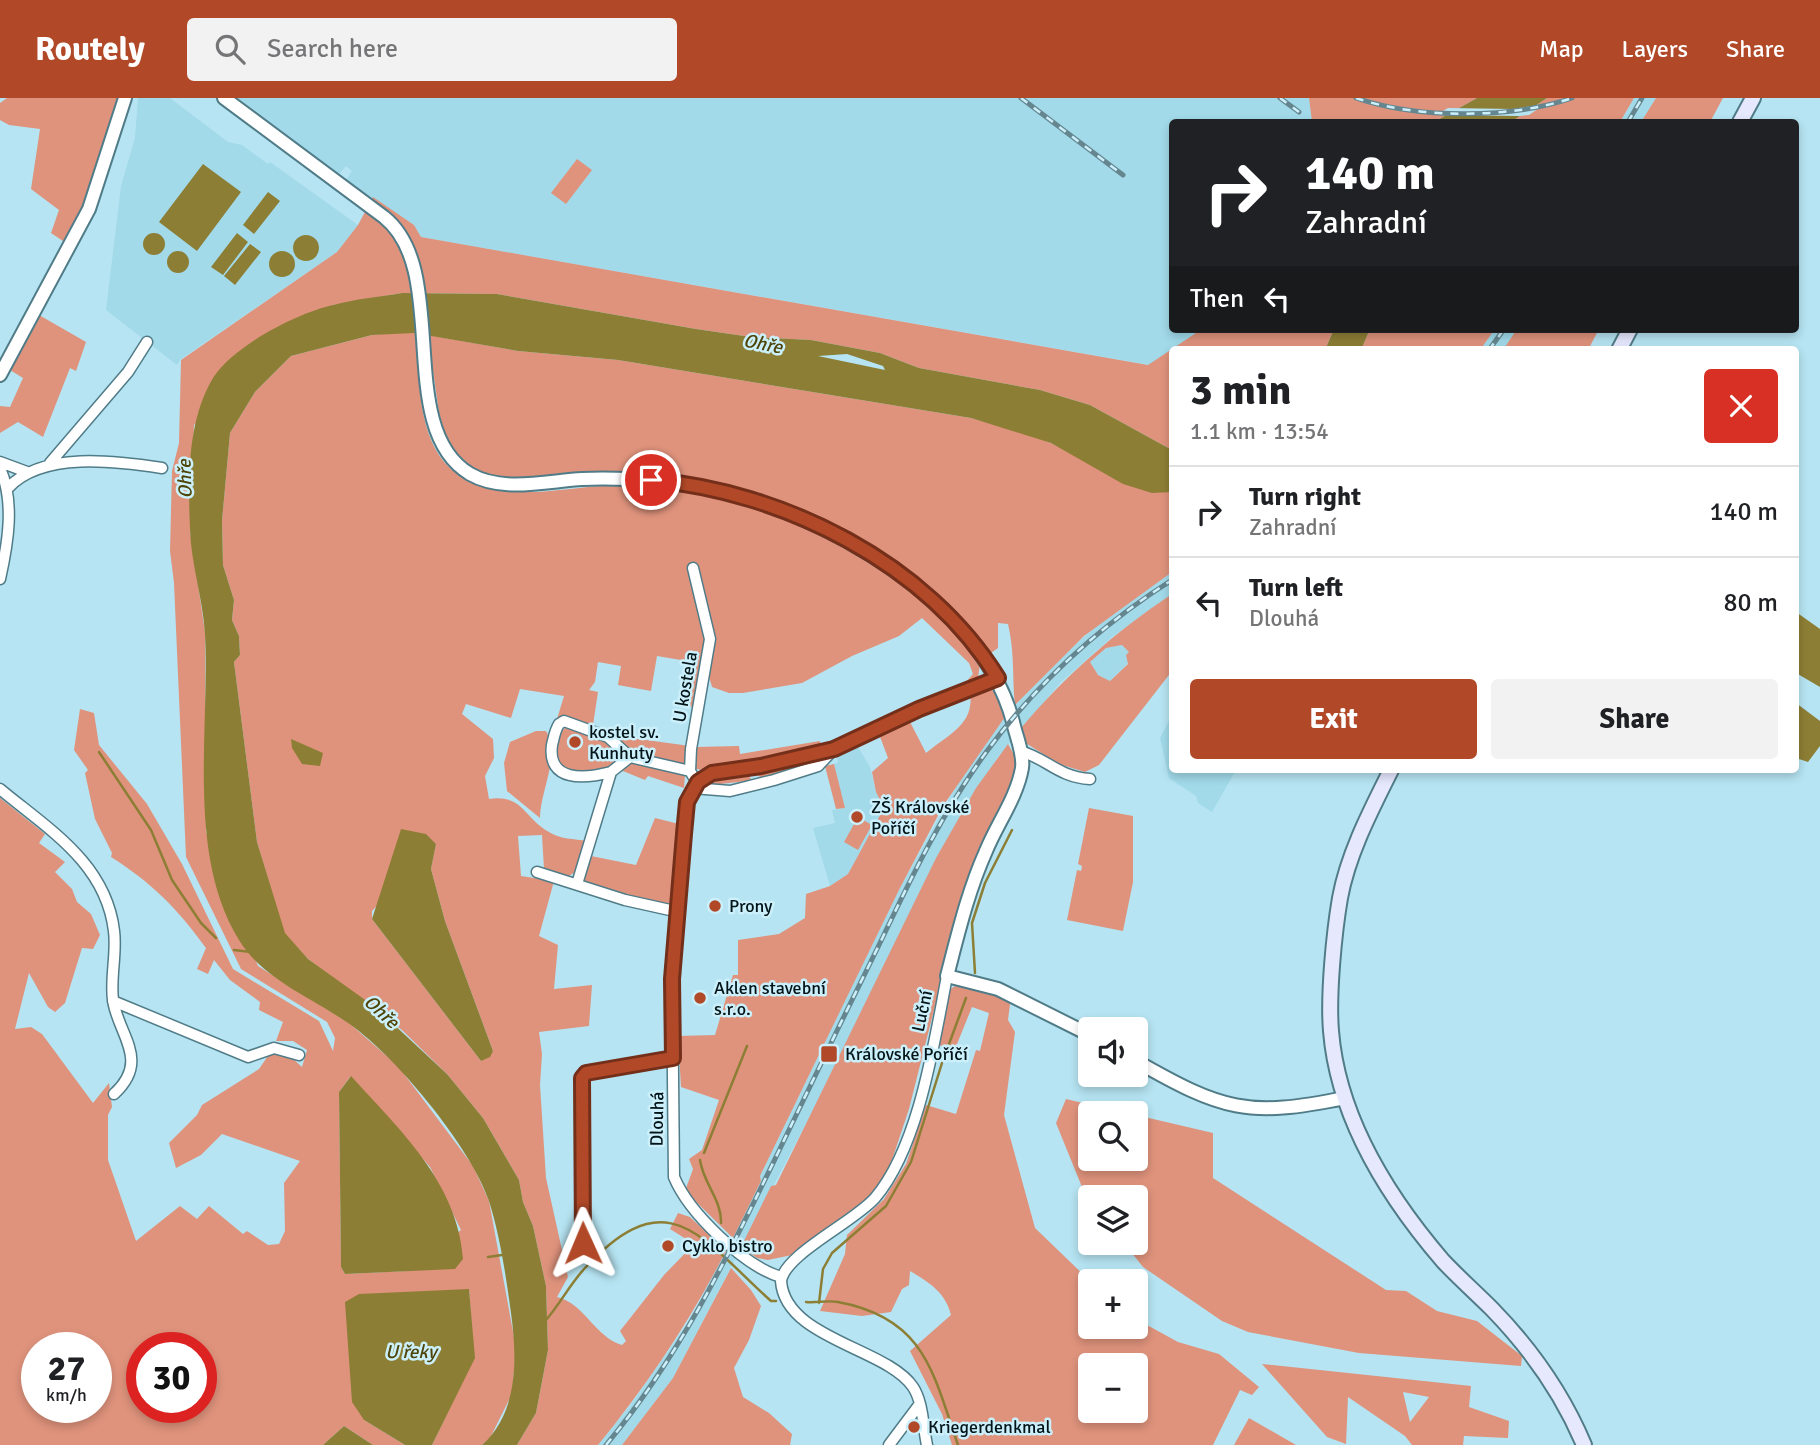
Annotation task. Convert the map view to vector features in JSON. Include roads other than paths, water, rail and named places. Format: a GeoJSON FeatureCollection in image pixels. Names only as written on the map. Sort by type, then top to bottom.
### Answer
{"type":"FeatureCollection","features":[{"type":"Feature","properties":{"kind":"main road"},"geometry":{"type":"LineString","coordinates":[[1742,119],[1754,98]]}},
{"type":"Feature","properties":{"kind":"main road"},"geometry":{"type":"LineString","coordinates":[[1390,773],[1368,816],[1340,897],[1331,1031],[1345,1098],[1359,1132],[1395,1201],[1445,1262],[1494,1311],[1541,1367],[1584,1445]]}},
{"type":"Feature","properties":{"kind":"street"},"geometry":{"type":"LineString","coordinates":[[0,375],[89,209],[125,98]]}},
{"type":"Feature","properties":{"kind":"street","name":"Luční"},"geometry":{"type":"LineString","coordinates":[[224,98],[396,227],[409,248],[437,432],[449,456],[469,473],[504,484],[607,479],[670,482],[712,489],[777,508],[845,540],[897,573],[959,629],[998,678],[1023,766],[966,901],[910,1134],[880,1190],[862,1211],[795,1258],[782,1277]]}},
{"type":"Feature","properties":{"kind":"street"},"geometry":{"type":"LineString","coordinates":[[50,463],[106,399],[147,342]]}},
{"type":"Feature","properties":{"kind":"street"},"geometry":{"type":"LineString","coordinates":[[0,462],[27,472]]}},
{"type":"Feature","properties":{"kind":"street"},"geometry":{"type":"LineString","coordinates":[[8,488],[27,472],[50,463],[135,464],[162,468]]}},
{"type":"Feature","properties":{"kind":"street"},"geometry":{"type":"LineString","coordinates":[[0,468],[8,488],[8,540],[0,579]]}},
{"type":"Feature","properties":{"kind":"street","name":"U kostela"},"geometry":{"type":"LineString","coordinates":[[690,771],[702,676],[710,639],[693,568]]}},
{"type":"Feature","properties":{"kind":"street"},"geometry":{"type":"LineString","coordinates":[[695,785],[712,773],[761,766],[834,749],[929,704],[998,678]]}},
{"type":"Feature","properties":{"kind":"street"},"geometry":{"type":"LineString","coordinates":[[630,757],[611,772],[596,776],[562,774],[551,761],[558,724],[564,721],[608,737],[630,757],[690,771],[695,785]]}},
{"type":"Feature","properties":{"kind":"street"},"geometry":{"type":"LineString","coordinates":[[695,785],[730,791],[774,780],[818,766],[834,749]]}},
{"type":"Feature","properties":{"kind":"street"},"geometry":{"type":"LineString","coordinates":[[1020,751],[1031,754],[1062,775],[1090,779]]}},
{"type":"Feature","properties":{"kind":"street"},"geometry":{"type":"LineString","coordinates":[[577,884],[611,772]]}},
{"type":"Feature","properties":{"kind":"street","name":"Dlouhá"},"geometry":{"type":"LineString","coordinates":[[695,785],[687,802],[680,912],[672,979],[674,1177],[685,1197],[746,1259],[766,1272],[782,1277]]}},
{"type":"Feature","properties":{"kind":"street"},"geometry":{"type":"LineString","coordinates":[[0,789],[86,862],[106,897],[115,931],[113,1001],[131,1043],[130,1070],[114,1094]]}},
{"type":"Feature","properties":{"kind":"street"},"geometry":{"type":"LineString","coordinates":[[537,872],[625,900],[680,912]]}},
{"type":"Feature","properties":{"kind":"street"},"geometry":{"type":"LineString","coordinates":[[947,976],[998,989],[1078,1029]]}},
{"type":"Feature","properties":{"kind":"street"},"geometry":{"type":"LineString","coordinates":[[113,1001],[248,1057],[274,1048],[299,1055]]}},
{"type":"Feature","properties":{"kind":"street"},"geometry":{"type":"LineString","coordinates":[[583,1243],[582,1078],[586,1073],[673,1058]]}},
{"type":"Feature","properties":{"kind":"street"},"geometry":{"type":"LineString","coordinates":[[1148,1068],[1191,1092],[1242,1108],[1294,1108],[1345,1098]]}},
{"type":"Feature","properties":{"kind":"street"},"geometry":{"type":"LineString","coordinates":[[782,1277],[786,1298],[812,1326],[897,1373],[913,1387],[927,1445]]}},
{"type":"Feature","properties":{"kind":"street"},"geometry":{"type":"LineString","coordinates":[[889,1445],[919,1405]]}},
{"type":"Feature","properties":{"kind":"water"},"geometry":{"type":"Polygon","coordinates":[[[1477,98],[1547,98],[1516,119],[1439,119],[1477,98]]]}},
{"type":"Feature","properties":{"kind":"water"},"geometry":{"type":"Polygon","coordinates":[[[203,164],[241,192],[197,251],[159,222],[203,164]]]}},
{"type":"Feature","properties":{"kind":"water"},"geometry":{"type":"Polygon","coordinates":[[[268,192],[280,201],[254,234],[243,225],[268,192]]]}},
{"type":"Feature","properties":{"kind":"water"},"geometry":{"type":"Polygon","coordinates":[[[154,233],[162,236],[165,244],[162,252],[154,255],[146,252],[143,244],[146,236],[154,233]]]}},
{"type":"Feature","properties":{"kind":"water"},"geometry":{"type":"Polygon","coordinates":[[[237,233],[248,242],[223,275],[211,267],[237,233]]]}},
{"type":"Feature","properties":{"kind":"water"},"geometry":{"type":"Polygon","coordinates":[[[306,235],[315,239],[319,248],[315,257],[306,261],[297,257],[293,248],[297,239],[306,235]]]}},
{"type":"Feature","properties":{"kind":"water"},"geometry":{"type":"Polygon","coordinates":[[[250,244],[261,252],[235,285],[224,276],[250,244]]]}},
{"type":"Feature","properties":{"kind":"water"},"geometry":{"type":"Polygon","coordinates":[[[178,251],[186,254],[189,262],[186,270],[178,273],[170,270],[167,262],[170,254],[178,251]]]}},
{"type":"Feature","properties":{"kind":"water"},"geometry":{"type":"Polygon","coordinates":[[[282,251],[291,255],[295,264],[291,273],[282,277],[273,273],[269,264],[273,255],[282,251]]]}},
{"type":"Feature","properties":{"kind":"water","name":"Ohře"},"geometry":{"type":"Polygon","coordinates":[[[402,293],[497,294],[696,329],[751,337],[811,340],[880,353],[919,368],[1040,390],[1090,405],[1169,448],[1169,492],[1152,493],[1123,484],[1051,443],[971,418],[618,360],[518,351],[414,333],[372,335],[291,356],[255,392],[230,433],[222,521],[223,565],[234,600],[232,620],[239,636],[240,655],[234,662],[257,842],[285,933],[308,959],[375,1007],[447,1074],[483,1118],[519,1180],[523,1202],[533,1226],[546,1286],[548,1350],[536,1413],[517,1445],[482,1445],[503,1417],[509,1400],[513,1383],[514,1348],[499,1242],[489,1201],[480,1179],[448,1128],[407,1077],[385,1055],[345,1021],[273,976],[249,953],[239,940],[223,906],[212,870],[206,831],[205,634],[192,555],[189,510],[191,451],[198,413],[213,378],[235,354],[284,323],[318,309],[402,293]],[[847,354],[818,356],[885,370],[883,366],[847,354]]]}},
{"type":"Feature","properties":{"kind":"water"},"geometry":{"type":"Polygon","coordinates":[[[1332,333],[1368,333],[1363,346],[1327,346],[1332,333]]]}},
{"type":"Feature","properties":{"kind":"water"},"geometry":{"type":"Polygon","coordinates":[[[1799,614],[1820,629],[1820,687],[1799,675],[1799,614]]]}},
{"type":"Feature","properties":{"kind":"water"},"geometry":{"type":"Polygon","coordinates":[[[1799,705],[1820,721],[1820,746],[1808,762],[1799,759],[1799,705]]]}},
{"type":"Feature","properties":{"kind":"water"},"geometry":{"type":"Polygon","coordinates":[[[291,739],[323,753],[320,766],[302,764],[292,748],[291,739]]]}},
{"type":"Feature","properties":{"kind":"water"},"geometry":{"type":"Polygon","coordinates":[[[401,829],[426,834],[436,844],[431,869],[445,921],[493,1051],[490,1057],[481,1061],[372,919],[401,829]]]}},
{"type":"Feature","properties":{"kind":"water"},"geometry":{"type":"Polygon","coordinates":[[[351,1076],[406,1137],[438,1182],[459,1231],[463,1259],[455,1269],[345,1274],[341,1267],[339,1092],[351,1076]]]}},
{"type":"Feature","properties":{"kind":"water","name":"U řeky"},"geometry":{"type":"Polygon","coordinates":[[[469,1289],[475,1358],[432,1445],[405,1445],[364,1420],[352,1402],[345,1302],[359,1294],[469,1289]]]}},
{"type":"Feature","properties":{"kind":"water"},"geometry":{"type":"Polygon","coordinates":[[[344,1426],[373,1445],[323,1445],[344,1426]]]}},
{"type":"Feature","properties":{"kind":"waterway"},"geometry":{"type":"LineString","coordinates":[[99,752],[151,830],[172,880],[201,923],[216,938]]}},
{"type":"Feature","properties":{"kind":"waterway"},"geometry":{"type":"LineString","coordinates":[[975,973],[972,923],[985,883],[1012,830]]}},
{"type":"Feature","properties":{"kind":"waterway"},"geometry":{"type":"LineString","coordinates":[[234,950],[251,952]]}},
{"type":"Feature","properties":{"kind":"waterway"},"geometry":{"type":"LineString","coordinates":[[949,1044],[966,998]]}},
{"type":"Feature","properties":{"kind":"waterway"},"geometry":{"type":"LineString","coordinates":[[704,1153],[747,1046]]}},
{"type":"Feature","properties":{"kind":"waterway"},"geometry":{"type":"LineString","coordinates":[[819,1303],[823,1269],[832,1253],[886,1206],[911,1162],[942,1063]]}},
{"type":"Feature","properties":{"kind":"waterway"},"geometry":{"type":"LineString","coordinates":[[700,1160],[719,1207],[721,1223]]}},
{"type":"Feature","properties":{"kind":"waterway"},"geometry":{"type":"LineString","coordinates":[[546,1320],[585,1268],[614,1241],[639,1226],[662,1222],[683,1227],[703,1239],[771,1301],[776,1301]]}},
{"type":"Feature","properties":{"kind":"waterway"},"geometry":{"type":"LineString","coordinates":[[488,1257],[502,1255]]}},
{"type":"Feature","properties":{"kind":"waterway"},"geometry":{"type":"LineString","coordinates":[[806,1302],[834,1301],[867,1310],[890,1321],[908,1335],[932,1372],[958,1445]]}},
{"type":"Feature","properties":{"kind":"railway"},"geometry":{"type":"LineString","coordinates":[[1021,98],[1123,175]]}},
{"type":"Feature","properties":{"kind":"railway"},"geometry":{"type":"LineString","coordinates":[[1280,98],[1299,112]]}},
{"type":"Feature","properties":{"kind":"railway"},"geometry":{"type":"LineString","coordinates":[[1356,98],[1407,110],[1464,114],[1521,110],[1572,98]]}},
{"type":"Feature","properties":{"kind":"railway"},"geometry":{"type":"LineString","coordinates":[[1630,119],[1642,98]]}},
{"type":"Feature","properties":{"kind":"railway"},"geometry":{"type":"LineString","coordinates":[[1492,346],[1501,333]]}},
{"type":"Feature","properties":{"kind":"railway"},"geometry":{"type":"LineString","coordinates":[[606,1445],[656,1378],[699,1308],[757,1197],[916,870],[971,774],[1007,726],[1049,678],[1120,616],[1169,582]]}},
{"type":"Feature","properties":{"kind":"place","name":"kostel sv. Kunhuty"},"geometry":{"type":"Point","coordinates":[575,742]}},
{"type":"Feature","properties":{"kind":"place","name":"ZŠ Královské Poříčí"},"geometry":{"type":"Point","coordinates":[857,817]}},
{"type":"Feature","properties":{"kind":"place","name":"Prony"},"geometry":{"type":"Point","coordinates":[715,906]}},
{"type":"Feature","properties":{"kind":"place","name":"Aklen stavební s.r.o."},"geometry":{"type":"Point","coordinates":[700,998]}},
{"type":"Feature","properties":{"kind":"place","name":"Královské Poříčí"},"geometry":{"type":"Point","coordinates":[829,1054]}},
{"type":"Feature","properties":{"kind":"place","name":"Cyklo bistro"},"geometry":{"type":"Point","coordinates":[668,1246]}},
{"type":"Feature","properties":{"kind":"place","name":"Kriegerdenkmal"},"geometry":{"type":"Point","coordinates":[914,1427]}}]}
